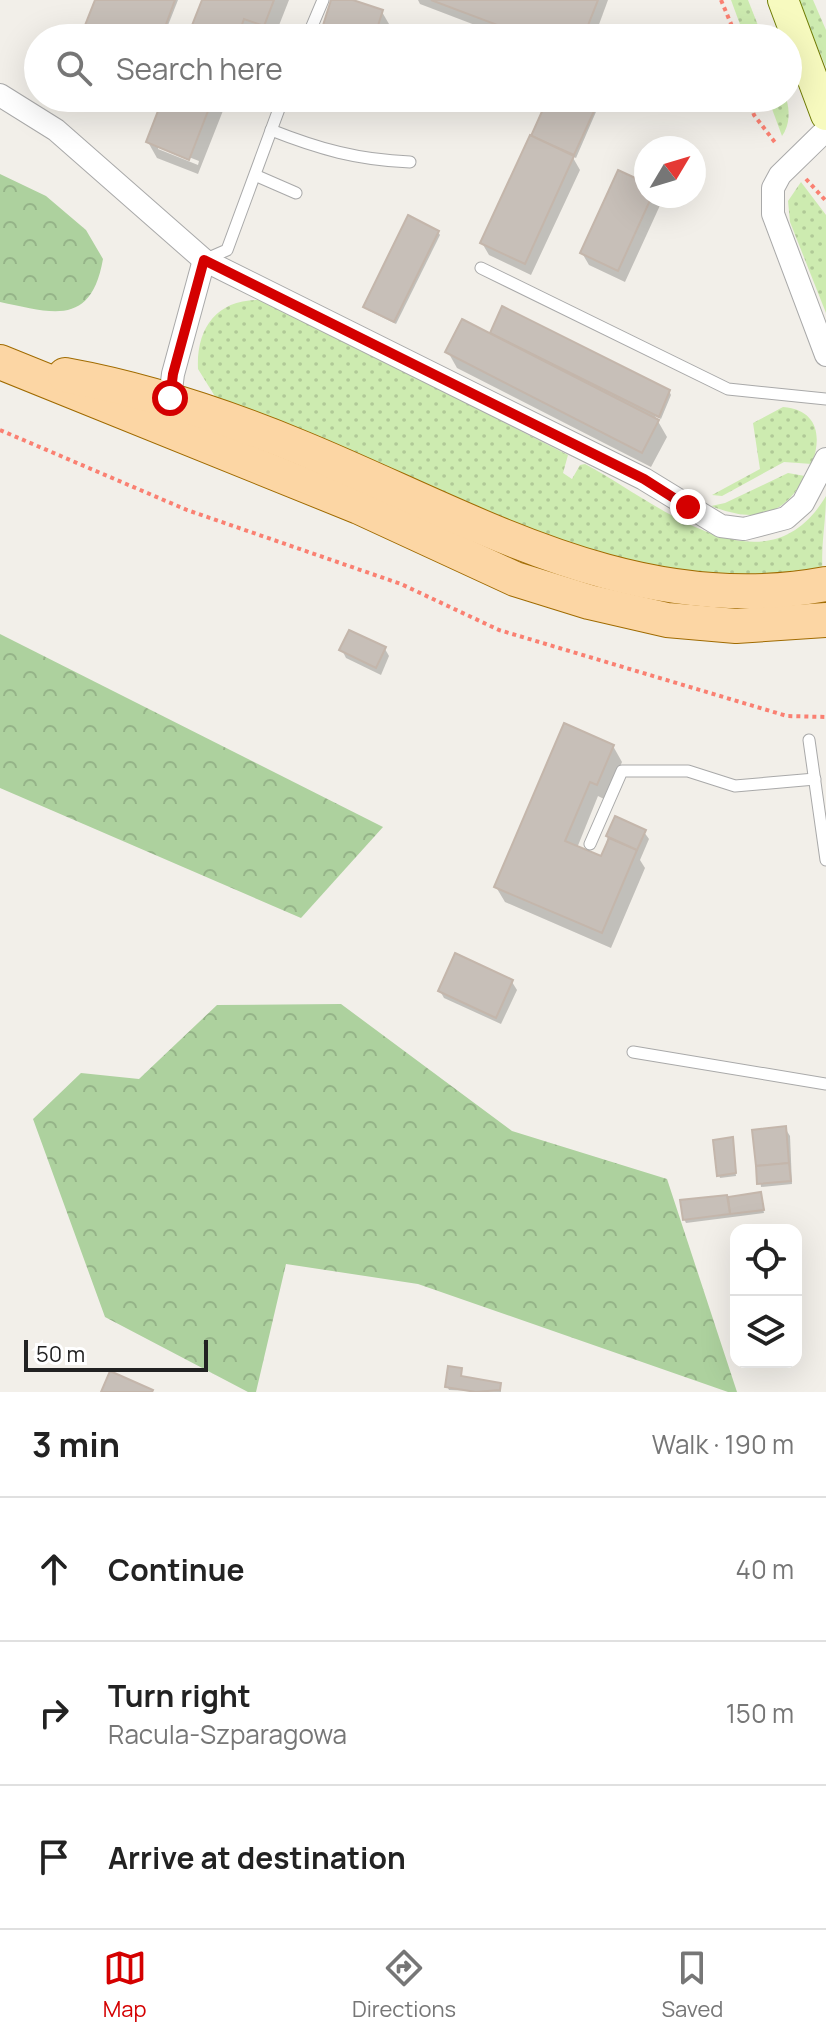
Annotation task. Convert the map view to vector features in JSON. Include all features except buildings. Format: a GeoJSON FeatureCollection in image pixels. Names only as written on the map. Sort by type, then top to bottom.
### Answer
{"type":"FeatureCollection","features":[{"type":"Feature","properties":{"kind":"main road"},"geometry":{"type":"LineString","coordinates":[[783,0],[792,24]]}},
{"type":"Feature","properties":{"kind":"main road"},"geometry":{"type":"LineString","coordinates":[[802,51],[826,115]]}},
{"type":"Feature","properties":{"kind":"main road"},"geometry":{"type":"LineString","coordinates":[[826,584],[747,593],[687,588],[593,570],[483,529],[301,448],[170,398],[0,362],[359,507],[515,579],[667,620],[736,626],[826,620]]}},
{"type":"Feature","properties":{"kind":"street"},"geometry":{"type":"LineString","coordinates":[[0,95],[24,110]]}},
{"type":"Feature","properties":{"kind":"street"},"geometry":{"type":"LineString","coordinates":[[27,112],[56,130],[204,260],[644,479],[721,526],[744,529],[775,523],[803,503],[826,459]]}},
{"type":"Feature","properties":{"kind":"street"},"geometry":{"type":"LineString","coordinates":[[826,130],[780,175],[773,188],[773,214],[826,355]]}},
{"type":"Feature","properties":{"kind":"street"},"geometry":{"type":"LineString","coordinates":[[170,398],[173,374],[204,260]]}},
{"type":"Feature","properties":{"kind":"lane"},"geometry":{"type":"LineString","coordinates":[[313,24],[323,0]]}},
{"type":"Feature","properties":{"kind":"lane"},"geometry":{"type":"LineString","coordinates":[[204,260],[227,250],[257,176],[278,112]]}},
{"type":"Feature","properties":{"kind":"lane"},"geometry":{"type":"LineString","coordinates":[[271,130],[309,145],[367,161],[410,162]]}},
{"type":"Feature","properties":{"kind":"lane"},"geometry":{"type":"LineString","coordinates":[[257,176],[296,193]]}},
{"type":"Feature","properties":{"kind":"lane"},"geometry":{"type":"LineString","coordinates":[[481,268],[728,389],[826,399]]}},
{"type":"Feature","properties":{"kind":"lane"},"geometry":{"type":"LineString","coordinates":[[809,740],[826,860]]}},
{"type":"Feature","properties":{"kind":"lane"},"geometry":{"type":"LineString","coordinates":[[590,844],[622,771],[688,771],[735,786],[815,779]]}},
{"type":"Feature","properties":{"kind":"lane"},"geometry":{"type":"LineString","coordinates":[[633,1052],[826,1084]]}},
{"type":"Feature","properties":{"kind":"path"},"geometry":{"type":"LineString","coordinates":[[721,0],[731,24]]}},
{"type":"Feature","properties":{"kind":"path"},"geometry":{"type":"LineString","coordinates":[[753,112],[779,148]]}},
{"type":"Feature","properties":{"kind":"path"},"geometry":{"type":"LineString","coordinates":[[806,179],[826,201]]}},
{"type":"Feature","properties":{"kind":"path"},"geometry":{"type":"LineString","coordinates":[[0,430],[187,510],[401,584],[499,630],[787,716],[826,717]]}},
{"type":"Feature","properties":{"kind":"green space"},"geometry":{"type":"Polygon","coordinates":[[[731,0],[748,0],[757,24],[740,24],[731,0]]]}},
{"type":"Feature","properties":{"kind":"green space"},"geometry":{"type":"Polygon","coordinates":[[[798,0],[813,0],[826,30],[826,67],[798,0]]]}},
{"type":"Feature","properties":{"kind":"green space"},"geometry":{"type":"Polygon","coordinates":[[[773,112],[788,112],[787,127],[782,136],[773,112]]]}},
{"type":"Feature","properties":{"kind":"green space"},"geometry":{"type":"Polygon","coordinates":[[[0,174],[46,196],[86,230],[103,259],[97,281],[89,296],[79,305],[53,311],[0,302],[0,174]]]}},
{"type":"Feature","properties":{"kind":"green space"},"geometry":{"type":"Polygon","coordinates":[[[801,182],[826,215],[826,313],[790,222],[788,201],[801,182]]]}},
{"type":"Feature","properties":{"kind":"green space"},"geometry":{"type":"Polygon","coordinates":[[[262,300],[568,455],[563,473],[572,479],[580,465],[585,464],[676,518],[709,532],[741,541],[772,540],[801,526],[826,496],[823,574],[781,581],[609,564],[216,398],[198,369],[198,354],[206,328],[222,310],[233,304],[262,300]]]}},
{"type":"Feature","properties":{"kind":"green space"},"geometry":{"type":"Polygon","coordinates":[[[783,407],[804,413],[814,426],[817,444],[812,464],[784,462],[722,496],[712,495],[760,469],[753,423],[783,407]]]}},
{"type":"Feature","properties":{"kind":"green space"},"geometry":{"type":"Polygon","coordinates":[[[788,473],[805,476],[787,501],[776,509],[753,515],[711,506],[725,503],[788,473]]]}},
{"type":"Feature","properties":{"kind":"green space"},"geometry":{"type":"Polygon","coordinates":[[[0,634],[383,827],[301,918],[0,788],[0,634]]]}},
{"type":"Feature","properties":{"kind":"green space"},"geometry":{"type":"Polygon","coordinates":[[[341,1004],[512,1131],[667,1179],[737,1392],[728,1392],[418,1284],[286,1264],[256,1392],[248,1392],[105,1317],[33,1119],[81,1073],[139,1079],[217,1005],[341,1004]]]}},
{"type":"Feature","properties":{"kind":"route"},"geometry":{"type":"LineString","coordinates":[[170,398],[173,374],[204,260],[644,479],[688,507]]}}]}
